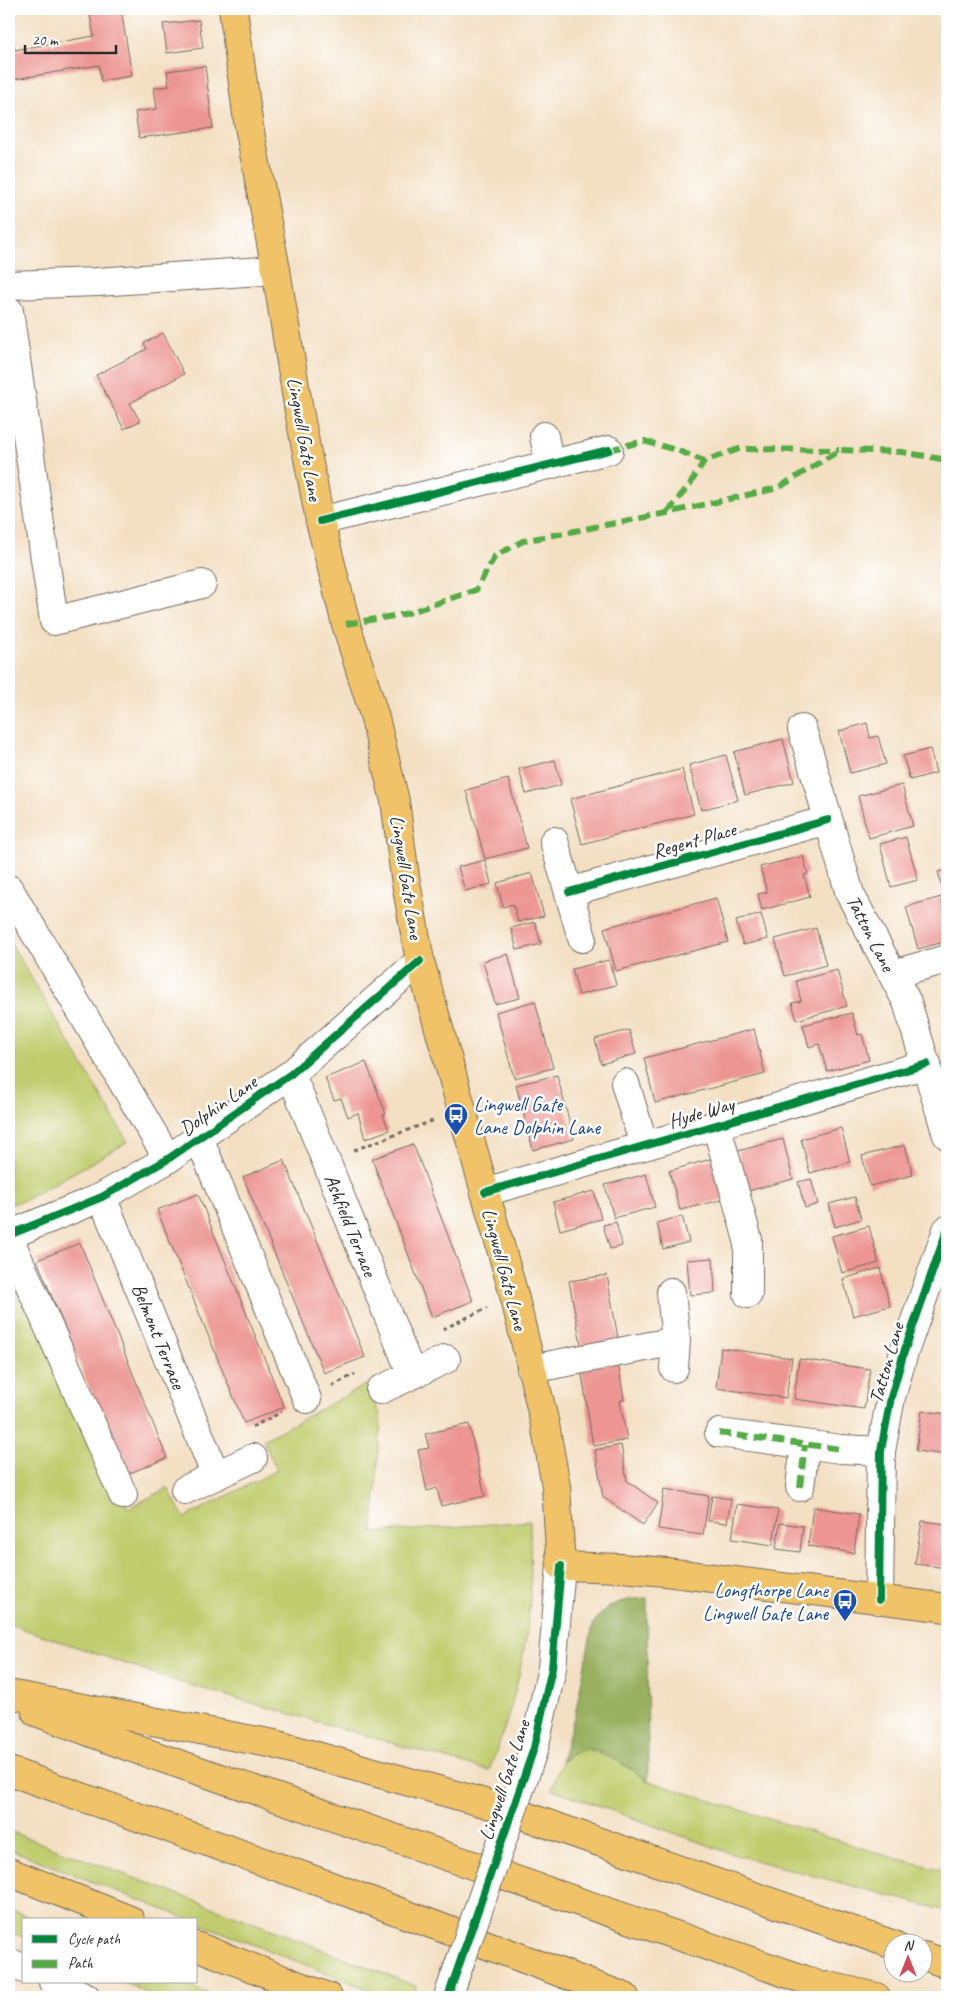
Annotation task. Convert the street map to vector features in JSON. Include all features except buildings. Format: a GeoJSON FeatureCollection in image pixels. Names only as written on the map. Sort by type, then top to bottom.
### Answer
{"type":"FeatureCollection","features":[{"type":"Feature","properties":{"kind":"main road","name":"Lingwell Gate Lane"},"geometry":{"type":"LineString","coordinates":[[233,9],[248,121],[320,521],[346,624],[375,718],[395,801],[405,877],[420,961],[514,1295],[556,1486],[561,1566]]}},
{"type":"Feature","properties":{"kind":"main road"},"geometry":{"type":"LineString","coordinates":[[561,1566],[666,1572],[947,1608]]}},
{"type":"Feature","properties":{"kind":"main road"},"geometry":{"type":"LineString","coordinates":[[9,1694],[274,1744],[502,1808],[884,1942]]}},
{"type":"Feature","properties":{"kind":"main road"},"geometry":{"type":"LineString","coordinates":[[9,1702],[124,1745],[803,1980],[846,1997]]}},
{"type":"Feature","properties":{"kind":"main road"},"geometry":{"type":"LineString","coordinates":[[9,1771],[328,1885],[625,1997]]}},
{"type":"Feature","properties":{"kind":"main road"},"geometry":{"type":"LineString","coordinates":[[9,1872],[125,1918]]}},
{"type":"Feature","properties":{"kind":"main road"},"geometry":{"type":"LineString","coordinates":[[198,1947],[328,1997]]}},
{"type":"Feature","properties":{"kind":"main road"},"geometry":{"type":"LineString","coordinates":[[934,1959],[947,1964]]}},
{"type":"Feature","properties":{"kind":"main road"},"geometry":{"type":"LineString","coordinates":[[803,1980],[876,1997]]}},
{"type":"Feature","properties":{"kind":"street"},"geometry":{"type":"LineString","coordinates":[[9,284],[96,282],[276,270]]}},
{"type":"Feature","properties":{"kind":"street"},"geometry":{"type":"LineString","coordinates":[[9,311],[54,621],[202,584]]}},
{"type":"Feature","properties":{"kind":"street"},"geometry":{"type":"LineString","coordinates":[[544,436],[550,465]]}},
{"type":"Feature","properties":{"kind":"street"},"geometry":{"type":"LineString","coordinates":[[320,521],[609,450]]}},
{"type":"Feature","properties":{"kind":"street","name":"Tatton Lane"},"geometry":{"type":"LineString","coordinates":[[802,729],[850,894],[907,1002],[947,1135]]}},
{"type":"Feature","properties":{"kind":"street","name":"Regent Place"},"geometry":{"type":"LineString","coordinates":[[568,892],[828,820]]}},
{"type":"Feature","properties":{"kind":"street"},"geometry":{"type":"LineString","coordinates":[[554,841],[582,938]]}},
{"type":"Feature","properties":{"kind":"street"},"geometry":{"type":"LineString","coordinates":[[9,889],[168,1159]]}},
{"type":"Feature","properties":{"kind":"street"},"geometry":{"type":"LineString","coordinates":[[892,974],[947,959]]}},
{"type":"Feature","properties":{"kind":"street","name":"Dolphin Lane"},"geometry":{"type":"LineString","coordinates":[[9,1237],[102,1196],[168,1159],[290,1074],[420,961]]}},
{"type":"Feature","properties":{"kind":"street","name":"Hyde Way"},"geometry":{"type":"LineString","coordinates":[[485,1192],[927,1064]]}},
{"type":"Feature","properties":{"kind":"street","name":"Ashfield Terrace"},"geometry":{"type":"LineString","coordinates":[[290,1074],[412,1375]]}},
{"type":"Feature","properties":{"kind":"street"},"geometry":{"type":"LineString","coordinates":[[625,1083],[644,1145]]}},
{"type":"Feature","properties":{"kind":"street"},"geometry":{"type":"LineString","coordinates":[[716,1124],[748,1240],[748,1294]]}},
{"type":"Feature","properties":{"kind":"street"},"geometry":{"type":"LineString","coordinates":[[199,1138],[306,1399]]}},
{"type":"Feature","properties":{"kind":"street","name":"Belmont Terrace"},"geometry":{"type":"LineString","coordinates":[[102,1196],[216,1476]]}},
{"type":"Feature","properties":{"kind":"street"},"geometry":{"type":"LineString","coordinates":[[9,1237],[123,1495]]}},
{"type":"Feature","properties":{"kind":"street","name":"Tatton Lane"},"geometry":{"type":"LineString","coordinates":[[879,1600],[881,1451],[891,1397],[904,1352],[945,1240]]}},
{"type":"Feature","properties":{"kind":"street"},"geometry":{"type":"LineString","coordinates":[[671,1292],[676,1341],[674,1368]]}},
{"type":"Feature","properties":{"kind":"street"},"geometry":{"type":"LineString","coordinates":[[531,1369],[676,1341]]}},
{"type":"Feature","properties":{"kind":"street"},"geometry":{"type":"LineString","coordinates":[[380,1390],[446,1359]]}},
{"type":"Feature","properties":{"kind":"street"},"geometry":{"type":"LineString","coordinates":[[719,1433],[805,1445],[881,1451]]}},
{"type":"Feature","properties":{"kind":"street"},"geometry":{"type":"LineString","coordinates":[[800,1487],[805,1445]]}},
{"type":"Feature","properties":{"kind":"street"},"geometry":{"type":"LineString","coordinates":[[185,1490],[253,1458]]}},
{"type":"Feature","properties":{"kind":"street","name":"Lingwell Gate Lane"},"geometry":{"type":"LineString","coordinates":[[448,1997],[534,1748],[552,1668],[561,1566]]}},
{"type":"Feature","properties":{"kind":"street"},"geometry":{"type":"LineString","coordinates":[[9,1962],[22,1968]]}},
{"type":"Feature","properties":{"kind":"street"},"geometry":{"type":"LineString","coordinates":[[57,1984],[86,1997]]}},
{"type":"Feature","properties":{"kind":"path"},"geometry":{"type":"LineString","coordinates":[[326,1161],[461,1110]]}},
{"type":"Feature","properties":{"kind":"green space"},"geometry":{"type":"Polygon","coordinates":[[[9,940],[128,1142],[25,1200],[9,1205],[9,940]]]}},
{"type":"Feature","properties":{"kind":"green space"},"geometry":{"type":"Polygon","coordinates":[[[9,1255],[128,1508],[168,1488],[184,1518],[277,1470],[263,1440],[367,1384],[381,1418],[373,1533],[530,1521],[531,1578],[527,1633],[509,1713],[489,1771],[179,1682],[9,1624],[9,1255]]]}},
{"type":"Feature","properties":{"kind":"green space"},"geometry":{"type":"Polygon","coordinates":[[[647,1598],[648,1781],[618,1760],[592,1749],[578,1751],[561,1762],[575,1714],[593,1624],[604,1611],[616,1604],[623,1601],[647,1598]]]}},
{"type":"Feature","properties":{"kind":"green space"},"geometry":{"type":"Polygon","coordinates":[[[587,1749],[618,1761],[648,1781],[891,1857],[947,1871],[947,1911],[732,1854],[552,1789],[559,1768],[566,1758],[578,1751],[587,1749]]]}},
{"type":"Feature","properties":{"kind":"green space"},"geometry":{"type":"Polygon","coordinates":[[[9,1831],[268,1928],[416,1986],[414,1997],[388,1997],[198,1923],[198,1918],[185,1918],[9,1849],[9,1831]]]}},
{"type":"Feature","properties":{"kind":"green space"},"geometry":{"type":"Polygon","coordinates":[[[9,1909],[32,1918],[22,1918],[22,1936],[9,1932],[9,1909]]]}},
{"type":"Feature","properties":{"kind":"green space"},"geometry":{"type":"Polygon","coordinates":[[[127,1984],[186,1984],[215,1997],[155,1997],[127,1984]]]}},
{"type":"Feature","properties":{"kind":"marked path"},"geometry":{"type":"LineString","coordinates":[[609,450],[644,441],[679,451],[704,461]]}},
{"type":"Feature","properties":{"kind":"marked path"},"geometry":{"type":"LineString","coordinates":[[667,513],[690,484],[704,461],[739,449],[839,450]]}},
{"type":"Feature","properties":{"kind":"marked path"},"geometry":{"type":"LineString","coordinates":[[346,624],[405,614],[476,590],[495,556],[523,541],[667,513],[778,488],[840,450],[902,452],[947,460]]}},
{"type":"Feature","properties":{"kind":"marked path"},"geometry":{"type":"LineString","coordinates":[[719,1433],[841,1449]]}},
{"type":"Feature","properties":{"kind":"marked path"},"geometry":{"type":"LineString","coordinates":[[800,1487],[805,1445]]}},
{"type":"Feature","properties":{"kind":"cycle path"},"geometry":{"type":"LineString","coordinates":[[320,521],[609,450]]}},
{"type":"Feature","properties":{"kind":"cycle path"},"geometry":{"type":"LineString","coordinates":[[569,892],[828,820]]}},
{"type":"Feature","properties":{"kind":"cycle path"},"geometry":{"type":"LineString","coordinates":[[9,1235],[102,1197],[168,1159],[291,1074],[420,961]]}},
{"type":"Feature","properties":{"kind":"cycle path"},"geometry":{"type":"LineString","coordinates":[[485,1192],[927,1064]]}},
{"type":"Feature","properties":{"kind":"cycle path"},"geometry":{"type":"LineString","coordinates":[[879,1600],[881,1451],[891,1397],[904,1352],[947,1230]]}},
{"type":"Feature","properties":{"kind":"cycle path"},"geometry":{"type":"LineString","coordinates":[[448,1997],[534,1748],[552,1668],[561,1566]]}},
{"type":"Feature","properties":{"kind":"place","name":"Lingwell Gate Lane Dolphin Lane"},"geometry":{"type":"Point","coordinates":[456,1136]}},
{"type":"Feature","properties":{"kind":"place","name":"Longthorpe Lane Lingwell Gate Lane"},"geometry":{"type":"Point","coordinates":[845,1622]}}]}
